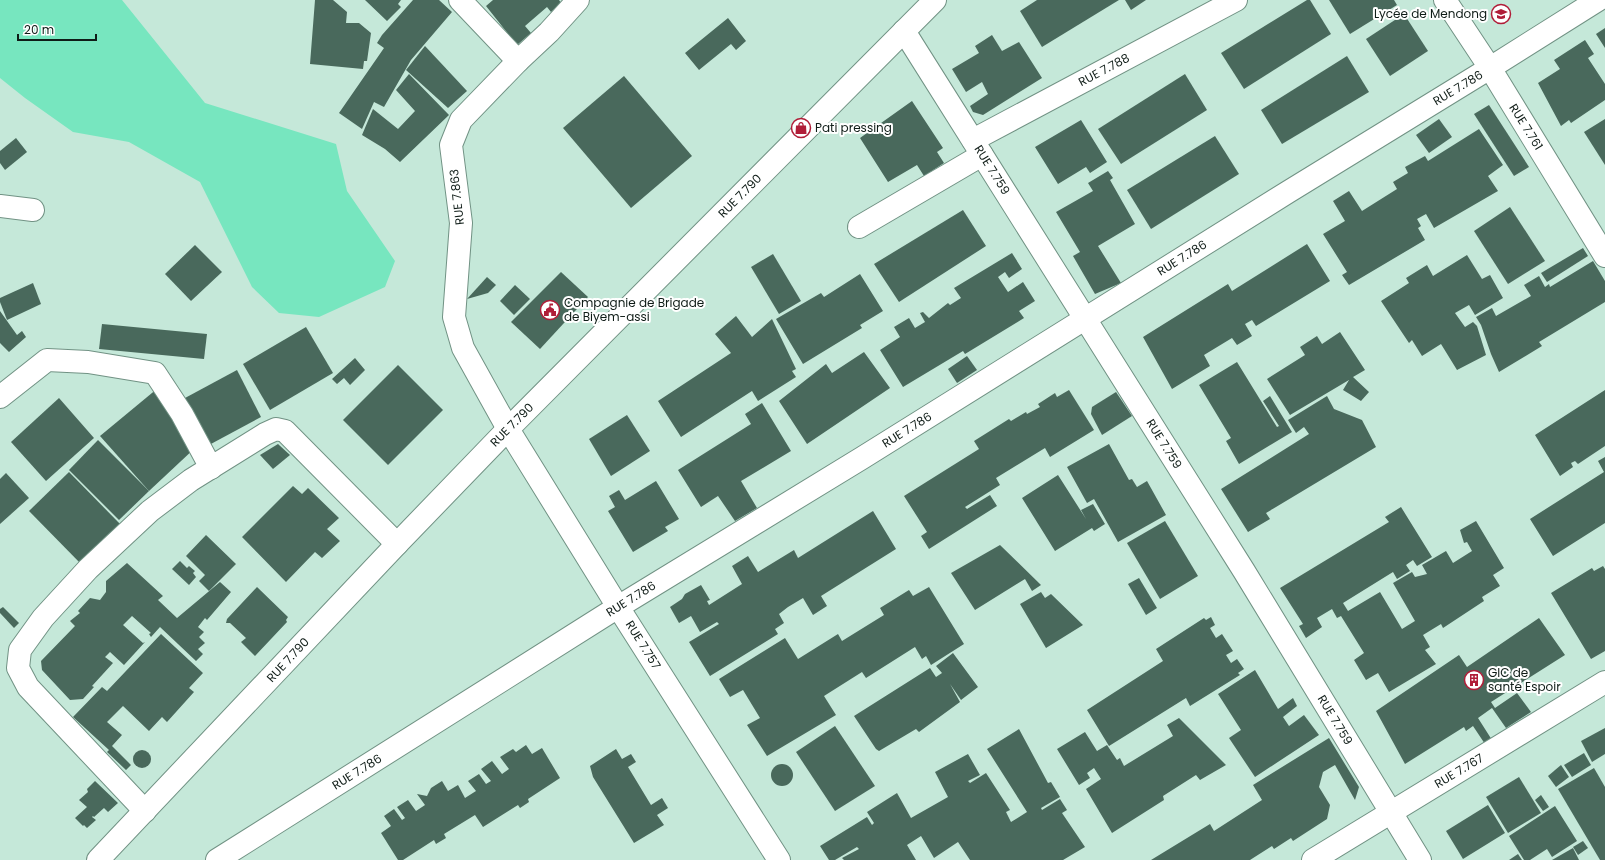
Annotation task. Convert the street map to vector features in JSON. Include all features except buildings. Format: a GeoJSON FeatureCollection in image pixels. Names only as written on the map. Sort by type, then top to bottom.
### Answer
{"type":"FeatureCollection","features":[{"type":"Feature","properties":{"kind":"street"},"geometry":{"type":"LineString","coordinates":[[460,0],[518,61]]}},
{"type":"Feature","properties":{"kind":"street","name":"RUE 7.863"},"geometry":{"type":"LineString","coordinates":[[508,429],[463,348],[454,318],[461,223],[451,145],[460,120],[578,0]]}},
{"type":"Feature","properties":{"kind":"street","name":"RUE 7.790"},"geometry":{"type":"LineString","coordinates":[[98,860],[508,429],[935,0]]}},
{"type":"Feature","properties":{"kind":"street","name":"RUE 7.788"},"geometry":{"type":"LineString","coordinates":[[859,227],[977,147],[1236,0]]}},
{"type":"Feature","properties":{"kind":"street","name":"RUE 7.761"},"geometry":{"type":"LineString","coordinates":[[1445,0],[1490,68],[1605,256]]}},
{"type":"Feature","properties":{"kind":"street","name":"RUE 7.786"},"geometry":{"type":"LineString","coordinates":[[217,860],[618,607],[862,458],[1598,0]]}},
{"type":"Feature","properties":{"kind":"street","name":"RUE 7.759"},"geometry":{"type":"LineString","coordinates":[[904,32],[1240,564],[1420,860]]}},
{"type":"Feature","properties":{"kind":"street"},"geometry":{"type":"LineString","coordinates":[[0,206],[33,210]]}},
{"type":"Feature","properties":{"kind":"street"},"geometry":{"type":"LineString","coordinates":[[0,397],[47,360],[88,362],[155,373],[182,414],[211,468]]}},
{"type":"Feature","properties":{"kind":"street"},"geometry":{"type":"LineString","coordinates":[[146,811],[28,687],[18,668],[20,650],[42,618],[88,568],[150,511],[191,480],[265,434],[276,429],[285,431],[398,544]]}},
{"type":"Feature","properties":{"kind":"street","name":"RUE 7.757"},"geometry":{"type":"LineString","coordinates":[[508,429],[618,607],[779,860]]}},
{"type":"Feature","properties":{"kind":"street","name":"RUE 7.767"},"geometry":{"type":"LineString","coordinates":[[1313,860],[1605,682]]}},
{"type":"Feature","properties":{"kind":"green space"},"geometry":{"type":"Polygon","coordinates":[[[0,0],[122,0],[205,103],[336,144],[347,191],[395,261],[385,287],[319,317],[279,313],[252,287],[200,182],[129,142],[73,132],[25,98],[0,78],[0,0]]]}},
{"type":"Feature","properties":{"kind":"place","name":"Lycée de Mendong"},"geometry":{"type":"Point","coordinates":[1501,14]}},
{"type":"Feature","properties":{"kind":"place","name":"Pati pressing"},"geometry":{"type":"Point","coordinates":[801,128]}},
{"type":"Feature","properties":{"kind":"place","name":"Compagnie de Brigade de Biyem-assi"},"geometry":{"type":"Point","coordinates":[550,310]}},
{"type":"Feature","properties":{"kind":"place","name":"GIC de santé Espoir"},"geometry":{"type":"Point","coordinates":[1474,680]}}]}
